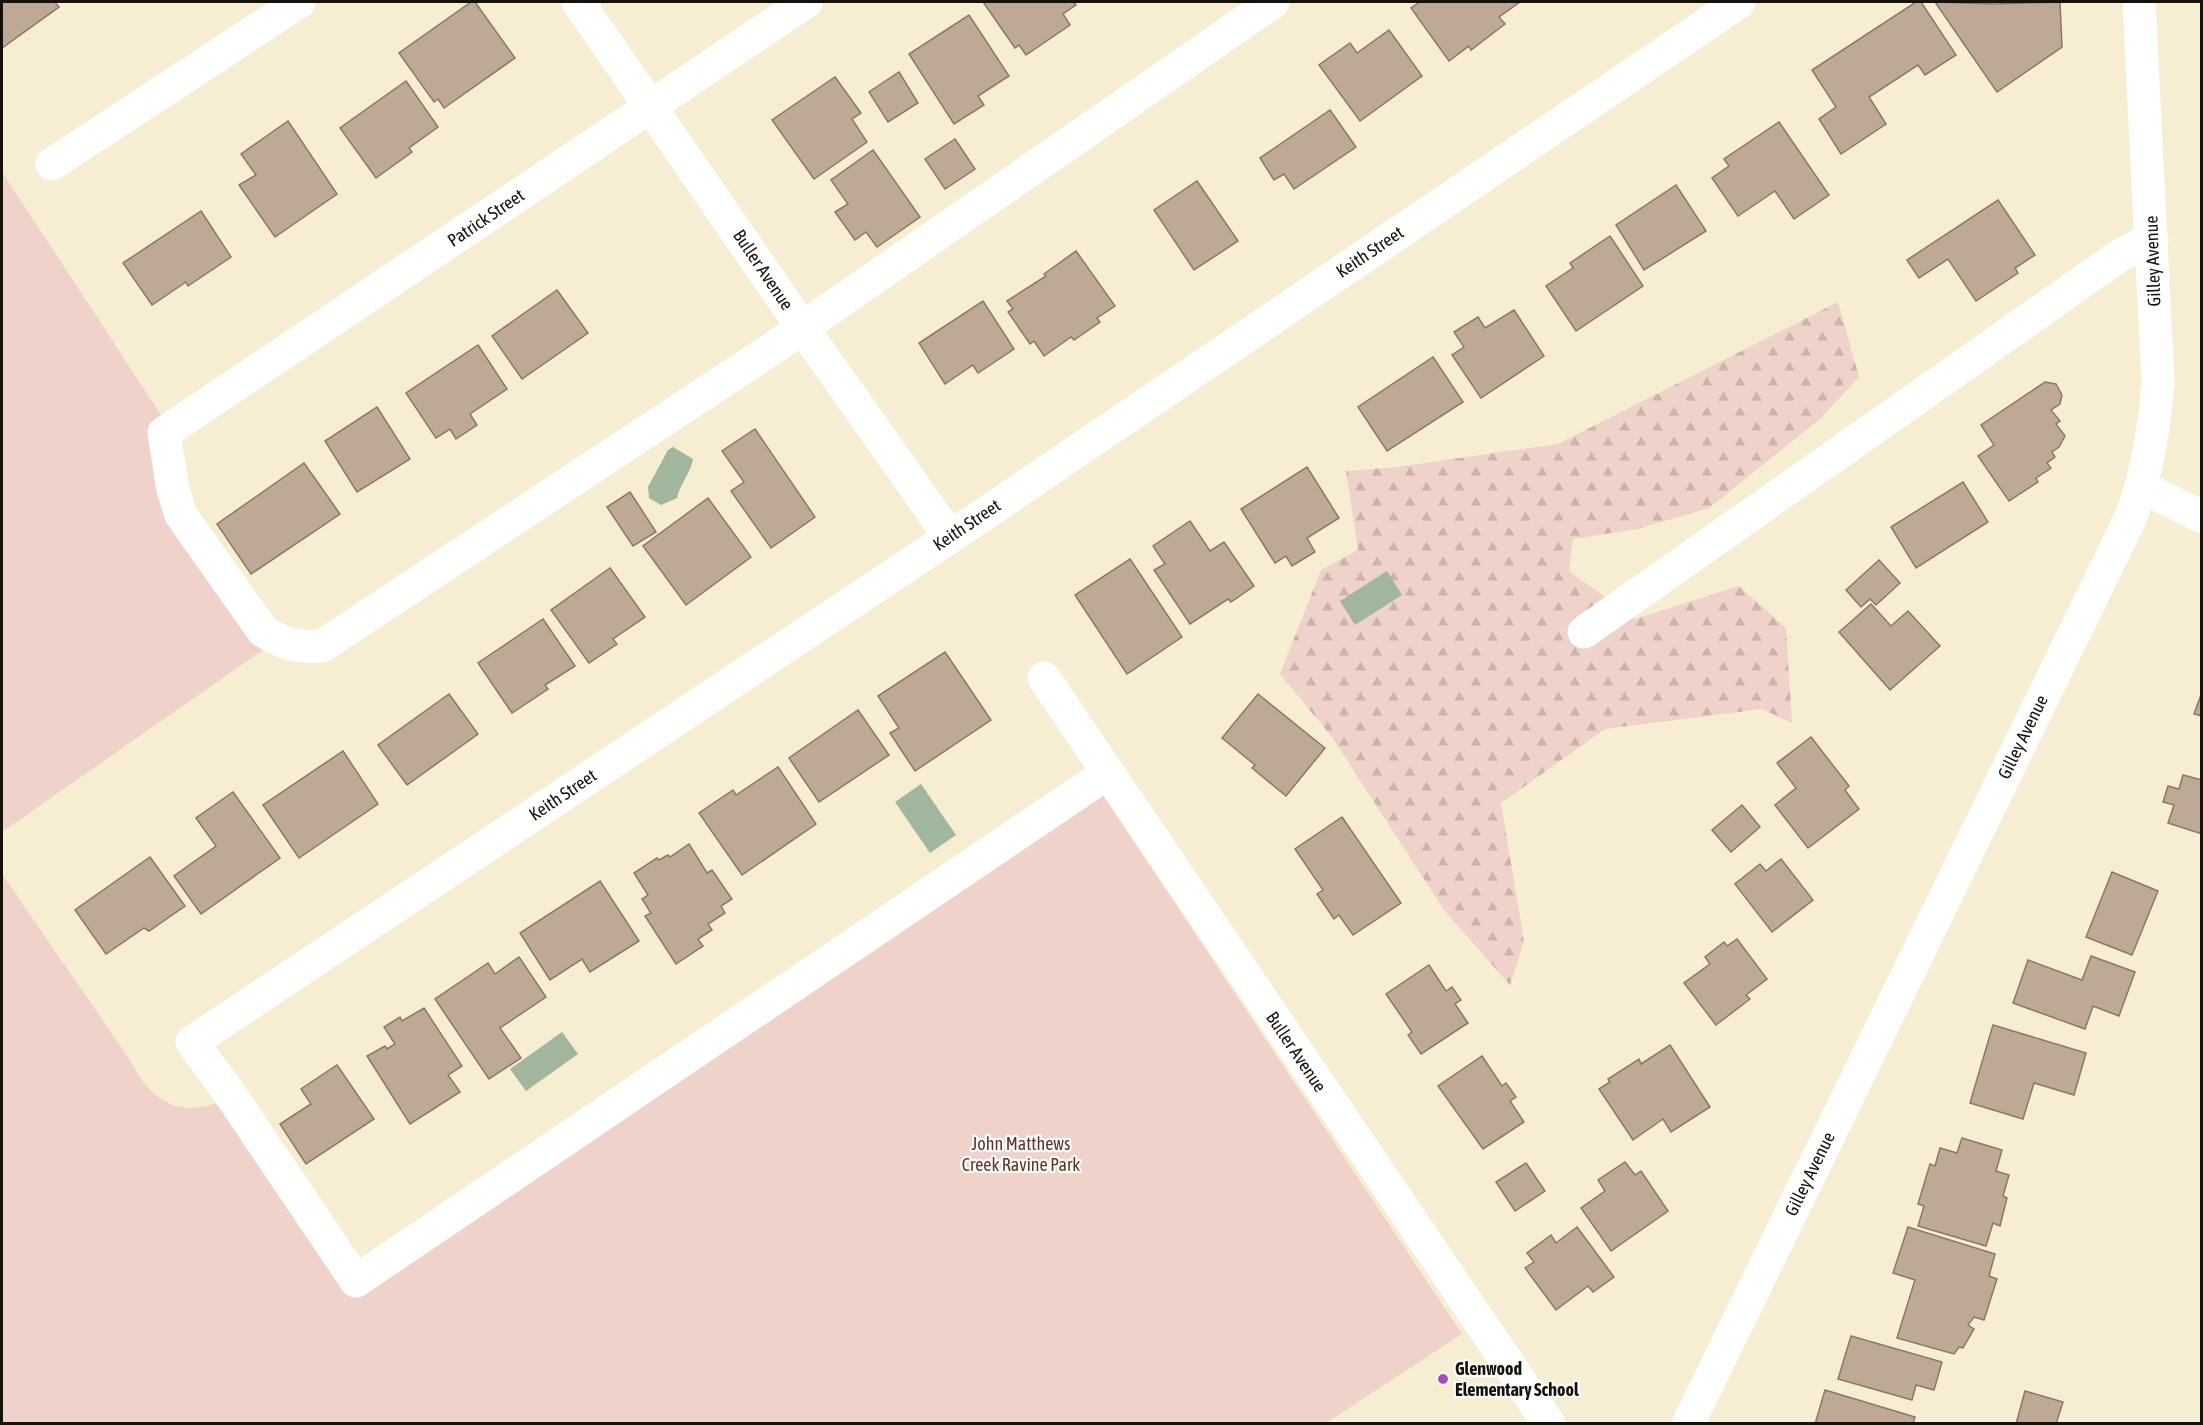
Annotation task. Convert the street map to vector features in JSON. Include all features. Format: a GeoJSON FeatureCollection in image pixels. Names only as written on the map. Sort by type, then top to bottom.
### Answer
{"type":"FeatureCollection","features":[{"type":"Feature","properties":{"kind":"street"},"geometry":{"type":"LineString","coordinates":[[52,164],[298,2]]}},
{"type":"Feature","properties":{"kind":"street","name":"Buller Avenue"},"geometry":{"type":"LineString","coordinates":[[578,2],[950,537]]}},
{"type":"Feature","properties":{"kind":"street","name":"Patrick Street"},"geometry":{"type":"LineString","coordinates":[[802,327],[322,646],[298,648],[277,640],[263,631],[181,515],[173,490],[164,433],[806,2]]}},
{"type":"Feature","properties":{"kind":"street"},"geometry":{"type":"LineString","coordinates":[[802,327],[1274,2]]}},
{"type":"Feature","properties":{"kind":"street","name":"Keith Street"},"geometry":{"type":"LineString","coordinates":[[1106,774],[356,1281],[232,1097],[192,1042],[950,537],[1739,2]]}},
{"type":"Feature","properties":{"kind":"street","name":"Gilley Avenue"},"geometry":{"type":"LineString","coordinates":[[1688,1424],[2130,519],[2142,487],[2154,435],[2158,383],[2139,2]]}},
{"type":"Feature","properties":{"kind":"street"},"geometry":{"type":"LineString","coordinates":[[1584,632],[2119,256],[2152,239]]}},
{"type":"Feature","properties":{"kind":"street"},"geometry":{"type":"LineString","coordinates":[[2142,487],[2202,517]]}},
{"type":"Feature","properties":{"kind":"street","name":"Buller Avenue"},"geometry":{"type":"LineString","coordinates":[[1044,678],[1106,774],[1549,1424]]}},
{"type":"Feature","properties":{"kind":"green space"},"geometry":{"type":"Polygon","coordinates":[[[2,172],[165,421],[173,489],[277,640],[2,832],[2,172]]]}},
{"type":"Feature","properties":{"kind":"green space"},"geometry":{"type":"Polygon","coordinates":[[[1838,302],[1859,377],[1820,419],[1709,508],[1637,529],[1573,539],[1569,571],[1635,619],[1739,586],[1786,628],[1792,723],[1762,709],[1605,729],[1501,803],[1524,941],[1510,985],[1444,910],[1332,737],[1280,674],[1321,570],[1358,550],[1346,471],[1397,467],[1558,444],[1838,302]]]}},
{"type":"Feature","properties":{"kind":"green space","name":"John Matthews Creek Ravine Park"},"geometry":{"type":"Polygon","coordinates":[[[1094,782],[1462,1334],[1326,1423],[2,1423],[2,874],[149,1089],[172,1104],[185,1107],[215,1104],[232,1097],[356,1281],[1094,782]]]}},
{"type":"Feature","properties":{"kind":"shaded area"},"geometry":{"type":"Polygon","coordinates":[[[673,447],[693,459],[677,498],[661,505],[649,498],[648,487],[668,450],[673,447]]]}},
{"type":"Feature","properties":{"kind":"shaded area"},"geometry":{"type":"Polygon","coordinates":[[[1387,571],[1402,595],[1355,625],[1340,601],[1387,571]]]}},
{"type":"Feature","properties":{"kind":"shaded area"},"geometry":{"type":"Polygon","coordinates":[[[921,784],[956,835],[930,853],[895,802],[921,784]]]}},
{"type":"Feature","properties":{"kind":"shaded area"},"geometry":{"type":"Polygon","coordinates":[[[562,1032],[578,1054],[526,1091],[510,1069],[562,1032]]]}},
{"type":"Feature","properties":{"kind":"building"},"geometry":{"type":"Polygon","coordinates":[[[2,2],[55,2],[59,7],[2,48],[2,2]]]}},
{"type":"Feature","properties":{"kind":"building"},"geometry":{"type":"Polygon","coordinates":[[[471,2],[475,2],[515,58],[444,108],[438,99],[434,102],[399,53],[471,2]]]}},
{"type":"Feature","properties":{"kind":"building"},"geometry":{"type":"Polygon","coordinates":[[[983,2],[1073,2],[1076,5],[1063,14],[1070,25],[1026,55],[1019,45],[1015,48],[983,2]]]}},
{"type":"Feature","properties":{"kind":"building"},"geometry":{"type":"Polygon","coordinates":[[[1420,2],[1520,2],[1499,17],[1505,24],[1471,50],[1469,46],[1449,61],[1411,8],[1420,2]]]}},
{"type":"Feature","properties":{"kind":"building"},"geometry":{"type":"Polygon","coordinates":[[[1916,2],[1921,2],[1956,55],[1925,75],[1918,65],[1869,97],[1886,124],[1841,154],[1819,119],[1836,107],[1812,70],[1916,2]]]}},
{"type":"Feature","properties":{"kind":"building"},"geometry":{"type":"Polygon","coordinates":[[[1935,2],[1993,4],[2060,2],[2062,47],[1997,92],[1935,2]]]}},
{"type":"Feature","properties":{"kind":"building"},"geometry":{"type":"Polygon","coordinates":[[[969,15],[1009,76],[978,96],[984,105],[954,124],[909,54],[969,15]]]}},
{"type":"Feature","properties":{"kind":"building"},"geometry":{"type":"Polygon","coordinates":[[[1389,30],[1422,76],[1360,121],[1319,65],[1350,43],[1357,53],[1389,30]]]}},
{"type":"Feature","properties":{"kind":"building"},"geometry":{"type":"Polygon","coordinates":[[[899,72],[918,103],[888,122],[869,92],[899,72]]]}},
{"type":"Feature","properties":{"kind":"building"},"geometry":{"type":"Polygon","coordinates":[[[835,77],[861,113],[852,119],[867,142],[814,179],[772,120],[835,77]]]}},
{"type":"Feature","properties":{"kind":"building"},"geometry":{"type":"Polygon","coordinates":[[[406,81],[438,127],[409,148],[412,152],[376,178],[340,128],[406,81]]]}},
{"type":"Feature","properties":{"kind":"building"},"geometry":{"type":"Polygon","coordinates":[[[1330,110],[1356,147],[1294,189],[1284,174],[1274,180],[1260,158],[1330,110]]]}},
{"type":"Feature","properties":{"kind":"building"},"geometry":{"type":"Polygon","coordinates":[[[288,121],[337,194],[275,237],[239,185],[256,175],[241,154],[288,121]]]}},
{"type":"Feature","properties":{"kind":"building"},"geometry":{"type":"Polygon","coordinates":[[[1779,122],[1829,195],[1794,219],[1775,191],[1738,216],[1712,178],[1729,166],[1724,159],[1779,122]]]}},
{"type":"Feature","properties":{"kind":"building"},"geometry":{"type":"Polygon","coordinates":[[[955,139],[975,169],[945,189],[925,159],[955,139]]]}},
{"type":"Feature","properties":{"kind":"building"},"geometry":{"type":"Polygon","coordinates":[[[873,150],[920,217],[877,247],[866,232],[855,240],[835,212],[848,204],[831,180],[873,150]]]}},
{"type":"Feature","properties":{"kind":"building"},"geometry":{"type":"Polygon","coordinates":[[[1197,181],[1238,241],[1194,270],[1154,210],[1197,181]]]}},
{"type":"Feature","properties":{"kind":"building"},"geometry":{"type":"Polygon","coordinates":[[[1676,185],[1706,231],[1644,270],[1616,225],[1676,185]]]}},
{"type":"Feature","properties":{"kind":"building"},"geometry":{"type":"Polygon","coordinates":[[[1998,200],[2035,255],[2015,268],[2018,273],[1976,301],[1948,259],[1919,278],[1907,260],[1998,200]]]}},
{"type":"Feature","properties":{"kind":"building"},"geometry":{"type":"Polygon","coordinates":[[[201,211],[231,257],[188,286],[186,282],[152,305],[123,263],[201,211]]]}},
{"type":"Feature","properties":{"kind":"building"},"geometry":{"type":"Polygon","coordinates":[[[1610,236],[1643,286],[1576,331],[1546,286],[1573,268],[1570,263],[1610,236]]]}},
{"type":"Feature","properties":{"kind":"building"},"geometry":{"type":"Polygon","coordinates":[[[1076,251],[1115,306],[1097,318],[1100,322],[1074,340],[1071,337],[1044,356],[1034,341],[1030,344],[1008,312],[1013,309],[1007,301],[1046,276],[1044,274],[1076,251]]]}},
{"type":"Feature","properties":{"kind":"building"},"geometry":{"type":"Polygon","coordinates":[[[557,290],[588,333],[522,379],[492,336],[557,290]]]}},
{"type":"Feature","properties":{"kind":"building"},"geometry":{"type":"Polygon","coordinates":[[[983,301],[1014,349],[978,373],[973,365],[945,384],[919,343],[983,301]]]}},
{"type":"Feature","properties":{"kind":"building"},"geometry":{"type":"Polygon","coordinates":[[[1514,310],[1544,356],[1481,398],[1452,355],[1464,347],[1454,332],[1478,317],[1485,328],[1514,310]]]}},
{"type":"Feature","properties":{"kind":"building"},"geometry":{"type":"Polygon","coordinates":[[[478,345],[507,389],[470,414],[477,425],[456,439],[450,429],[436,438],[406,393],[478,345]]]}},
{"type":"Feature","properties":{"kind":"building"},"geometry":{"type":"Polygon","coordinates":[[[1433,357],[1463,402],[1387,451],[1358,407],[1433,357]]]}},
{"type":"Feature","properties":{"kind":"building"},"geometry":{"type":"Polygon","coordinates":[[[2045,382],[2056,384],[2062,395],[2060,404],[2051,410],[2060,421],[2056,424],[2065,436],[2059,447],[2052,452],[2055,457],[2047,463],[2051,468],[2036,478],[2038,482],[2009,501],[1978,456],[1994,445],[1981,425],[2045,382]]]}},
{"type":"Feature","properties":{"kind":"building"},"geometry":{"type":"Polygon","coordinates":[[[377,407],[410,459],[357,492],[325,441],[377,407]]]}},
{"type":"Feature","properties":{"kind":"building"},"geometry":{"type":"Polygon","coordinates":[[[755,429],[815,517],[771,548],[731,491],[744,482],[722,451],[755,429]]]}},
{"type":"Feature","properties":{"kind":"building"},"geometry":{"type":"Polygon","coordinates":[[[304,463],[340,514],[251,574],[217,524],[304,463]]]}},
{"type":"Feature","properties":{"kind":"building"},"geometry":{"type":"Polygon","coordinates":[[[1307,467],[1339,518],[1307,538],[1315,552],[1292,566],[1286,556],[1275,563],[1241,509],[1307,467]]]}},
{"type":"Feature","properties":{"kind":"building"},"geometry":{"type":"Polygon","coordinates":[[[1963,482],[1988,522],[1916,568],[1891,527],[1963,482]]]}},
{"type":"Feature","properties":{"kind":"building"},"geometry":{"type":"Polygon","coordinates":[[[630,492],[656,532],[633,546],[607,507],[630,492]]]}},
{"type":"Feature","properties":{"kind":"building"},"geometry":{"type":"Polygon","coordinates":[[[708,498],[751,557],[686,605],[643,546],[708,498]]]}},
{"type":"Feature","properties":{"kind":"building"},"geometry":{"type":"Polygon","coordinates":[[[1190,521],[1210,551],[1224,542],[1254,586],[1231,602],[1228,599],[1190,624],[1154,570],[1165,564],[1153,546],[1190,521]]]}},
{"type":"Feature","properties":{"kind":"building"},"geometry":{"type":"Polygon","coordinates":[[[1130,559],[1182,637],[1127,674],[1075,595],[1130,559]]]}},
{"type":"Feature","properties":{"kind":"building"},"geometry":{"type":"Polygon","coordinates":[[[1879,560],[1900,583],[1876,605],[1870,599],[1861,607],[1846,590],[1879,560]]]}},
{"type":"Feature","properties":{"kind":"building"},"geometry":{"type":"Polygon","coordinates":[[[610,568],[645,617],[613,639],[617,644],[589,663],[551,610],[610,568]]]}},
{"type":"Feature","properties":{"kind":"building"},"geometry":{"type":"Polygon","coordinates":[[[1871,604],[1891,626],[1908,611],[1940,646],[1890,690],[1839,632],[1871,604]]]}},
{"type":"Feature","properties":{"kind":"building"},"geometry":{"type":"Polygon","coordinates":[[[543,619],[575,666],[545,685],[548,689],[512,713],[478,663],[543,619]]]}},
{"type":"Feature","properties":{"kind":"building"},"geometry":{"type":"Polygon","coordinates":[[[945,652],[991,720],[915,771],[890,733],[899,728],[878,696],[945,652]]]}},
{"type":"Feature","properties":{"kind":"building"},"geometry":{"type":"Polygon","coordinates":[[[2202,692],[2202,716],[2194,714],[2202,692]]]}},
{"type":"Feature","properties":{"kind":"building"},"geometry":{"type":"Polygon","coordinates":[[[449,694],[478,734],[407,785],[378,745],[449,694]]]}},
{"type":"Feature","properties":{"kind":"building"},"geometry":{"type":"Polygon","coordinates":[[[1258,694],[1325,748],[1286,796],[1252,768],[1255,765],[1222,738],[1258,694]]]}},
{"type":"Feature","properties":{"kind":"building"},"geometry":{"type":"Polygon","coordinates":[[[858,710],[889,755],[819,802],[789,758],[858,710]]]}},
{"type":"Feature","properties":{"kind":"building"},"geometry":{"type":"Polygon","coordinates":[[[1811,737],[1849,786],[1845,790],[1859,809],[1808,848],[1775,805],[1796,788],[1777,763],[1811,737]]]}},
{"type":"Feature","properties":{"kind":"building"},"geometry":{"type":"Polygon","coordinates":[[[343,751],[378,804],[299,858],[263,805],[343,751]]]}},
{"type":"Feature","properties":{"kind":"building"},"geometry":{"type":"Polygon","coordinates":[[[778,767],[816,824],[742,875],[699,813],[733,790],[736,795],[778,767]]]}},
{"type":"Feature","properties":{"kind":"building"},"geometry":{"type":"Polygon","coordinates":[[[2183,775],[2202,780],[2202,834],[2168,823],[2174,805],[2163,802],[2168,786],[2179,789],[2183,775]]]}},
{"type":"Feature","properties":{"kind":"building"},"geometry":{"type":"Polygon","coordinates":[[[233,792],[280,858],[201,914],[174,876],[216,846],[196,818],[233,792]]]}},
{"type":"Feature","properties":{"kind":"building"},"geometry":{"type":"Polygon","coordinates":[[[1742,805],[1760,827],[1731,852],[1712,830],[1742,805]]]}},
{"type":"Feature","properties":{"kind":"building"},"geometry":{"type":"Polygon","coordinates":[[[1342,817],[1401,903],[1353,935],[1339,915],[1334,919],[1317,894],[1323,890],[1295,849],[1342,817]]]}},
{"type":"Feature","properties":{"kind":"building"},"geometry":{"type":"Polygon","coordinates":[[[689,844],[707,873],[712,870],[732,899],[721,906],[725,913],[708,924],[712,930],[698,939],[703,946],[676,964],[645,916],[651,913],[642,899],[648,895],[634,873],[657,858],[659,860],[668,855],[670,857],[689,844]]]}},
{"type":"Feature","properties":{"kind":"building"},"geometry":{"type":"Polygon","coordinates":[[[150,857],[185,906],[149,931],[144,928],[106,954],[75,910],[150,857]]]}},
{"type":"Feature","properties":{"kind":"building"},"geometry":{"type":"Polygon","coordinates":[[[1781,859],[1813,900],[1772,932],[1735,884],[1760,864],[1766,871],[1781,859]]]}},
{"type":"Feature","properties":{"kind":"building"},"geometry":{"type":"Polygon","coordinates":[[[2112,872],[2158,891],[2132,955],[2086,937],[2112,872]]]}},
{"type":"Feature","properties":{"kind":"building"},"geometry":{"type":"Polygon","coordinates":[[[600,881],[639,941],[590,972],[582,959],[550,980],[520,933],[600,881]]]}},
{"type":"Feature","properties":{"kind":"building"},"geometry":{"type":"Polygon","coordinates":[[[1737,939],[1767,979],[1746,995],[1750,999],[1716,1025],[1684,983],[1710,964],[1705,957],[1724,942],[1727,946],[1737,939]]]}},
{"type":"Feature","properties":{"kind":"building"},"geometry":{"type":"Polygon","coordinates":[[[2091,956],[2135,972],[2119,1016],[2093,1006],[2085,1029],[2013,1003],[2028,960],[2082,980],[2091,956]]]}},
{"type":"Feature","properties":{"kind":"building"},"geometry":{"type":"Polygon","coordinates":[[[519,957],[546,997],[500,1028],[521,1058],[489,1079],[435,999],[488,963],[495,974],[519,957]]]}},
{"type":"Feature","properties":{"kind":"building"},"geometry":{"type":"Polygon","coordinates":[[[1429,965],[1446,991],[1452,987],[1461,1000],[1455,1004],[1468,1023],[1421,1054],[1408,1035],[1412,1032],[1386,994],[1429,965]]]}},
{"type":"Feature","properties":{"kind":"building"},"geometry":{"type":"Polygon","coordinates":[[[424,1008],[462,1066],[448,1075],[460,1092],[410,1124],[367,1056],[385,1046],[387,1049],[395,1044],[384,1027],[400,1017],[402,1021],[424,1008]]]}},
{"type":"Feature","properties":{"kind":"building"},"geometry":{"type":"Polygon","coordinates":[[[1993,1025],[2086,1053],[2074,1095],[2034,1083],[2023,1119],[1970,1103],[1993,1025]]]}},
{"type":"Feature","properties":{"kind":"building"},"geometry":{"type":"Polygon","coordinates":[[[1670,1045],[1710,1107],[1671,1132],[1663,1119],[1633,1140],[1599,1089],[1610,1082],[1608,1079],[1639,1059],[1641,1064],[1670,1045]]]}},
{"type":"Feature","properties":{"kind":"building"},"geometry":{"type":"Polygon","coordinates":[[[1482,1056],[1502,1086],[1506,1083],[1516,1097],[1510,1101],[1524,1122],[1483,1149],[1438,1086],[1482,1056]]]}},
{"type":"Feature","properties":{"kind":"building"},"geometry":{"type":"Polygon","coordinates":[[[337,1065],[374,1119],[306,1164],[280,1124],[311,1104],[301,1089],[337,1065]]]}},
{"type":"Feature","properties":{"kind":"building"},"geometry":{"type":"Polygon","coordinates":[[[1962,1138],[2002,1150],[1996,1171],[2009,1175],[2003,1196],[2007,1198],[2000,1226],[1993,1223],[1986,1246],[1918,1226],[1924,1206],[1918,1204],[1930,1164],[1935,1166],[1940,1148],[1957,1153],[1962,1138]]]}},
{"type":"Feature","properties":{"kind":"building"},"geometry":{"type":"Polygon","coordinates":[[[1625,1162],[1635,1175],[1641,1171],[1668,1211],[1611,1251],[1581,1208],[1605,1191],[1598,1180],[1625,1162]]]}},
{"type":"Feature","properties":{"kind":"building"},"geometry":{"type":"Polygon","coordinates":[[[1526,1163],[1545,1191],[1515,1211],[1496,1182],[1526,1163]]]}},
{"type":"Feature","properties":{"kind":"building"},"geometry":{"type":"Polygon","coordinates":[[[1577,1227],[1614,1277],[1593,1292],[1588,1286],[1556,1310],[1525,1268],[1534,1262],[1527,1253],[1551,1235],[1556,1243],[1577,1227]]]}},
{"type":"Feature","properties":{"kind":"building"},"geometry":{"type":"Polygon","coordinates":[[[1908,1227],[1995,1254],[1989,1276],[1997,1279],[1984,1320],[1974,1317],[1968,1325],[1974,1329],[1963,1348],[1959,1347],[1954,1354],[1897,1338],[1915,1280],[1893,1273],[1908,1227]]]}},
{"type":"Feature","properties":{"kind":"building"},"geometry":{"type":"Polygon","coordinates":[[[1851,1336],[1942,1362],[1934,1390],[1916,1385],[1912,1400],[1838,1379],[1851,1336]]]}},
{"type":"Feature","properties":{"kind":"building"},"geometry":{"type":"Polygon","coordinates":[[[1825,1390],[1915,1417],[1913,1424],[1815,1424],[1825,1390]]]}},
{"type":"Feature","properties":{"kind":"building"},"geometry":{"type":"Polygon","coordinates":[[[2025,1391],[2063,1402],[2056,1424],[2016,1424],[2025,1391]]]}},
{"type":"Feature","properties":{"kind":"place","name":"Glenwood Elementary School"},"geometry":{"type":"Point","coordinates":[1443,1379]}}]}
